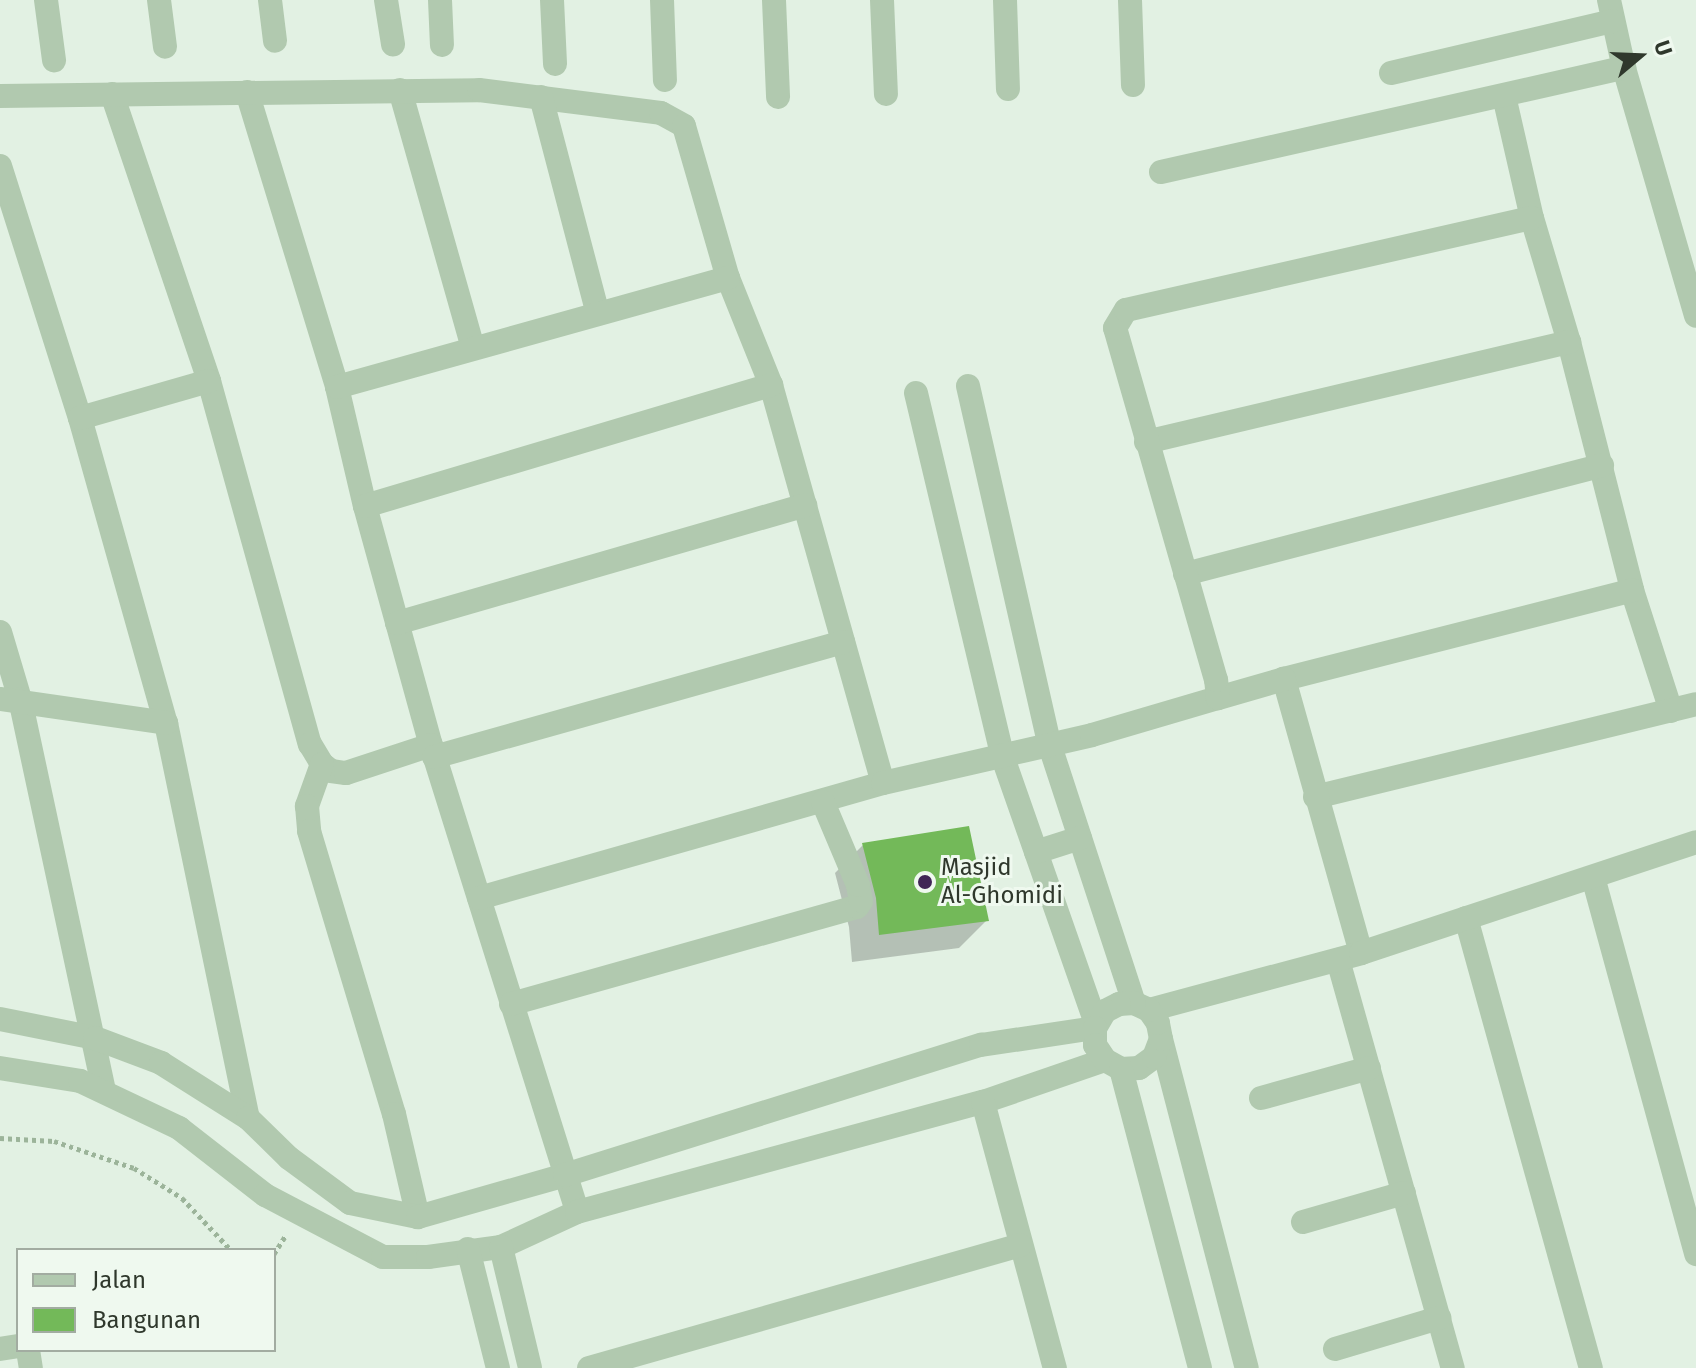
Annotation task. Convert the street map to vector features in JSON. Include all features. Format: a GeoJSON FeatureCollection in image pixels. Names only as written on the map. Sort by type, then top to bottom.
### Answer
{"type":"FeatureCollection","features":[{"type":"Feature","properties":{"kind":"street"},"geometry":{"type":"LineString","coordinates":[[46,0],[54,60]]}},
{"type":"Feature","properties":{"kind":"street"},"geometry":{"type":"LineString","coordinates":[[159,0],[165,47]]}},
{"type":"Feature","properties":{"kind":"street"},"geometry":{"type":"LineString","coordinates":[[270,0],[275,41]]}},
{"type":"Feature","properties":{"kind":"street"},"geometry":{"type":"LineString","coordinates":[[386,0],[393,44]]}},
{"type":"Feature","properties":{"kind":"street"},"geometry":{"type":"LineString","coordinates":[[440,0],[442,45]]}},
{"type":"Feature","properties":{"kind":"street"},"geometry":{"type":"LineString","coordinates":[[552,0],[555,64]]}},
{"type":"Feature","properties":{"kind":"street"},"geometry":{"type":"LineString","coordinates":[[662,0],[665,80]]}},
{"type":"Feature","properties":{"kind":"street"},"geometry":{"type":"LineString","coordinates":[[774,0],[778,97]]}},
{"type":"Feature","properties":{"kind":"street"},"geometry":{"type":"LineString","coordinates":[[882,0],[886,94]]}},
{"type":"Feature","properties":{"kind":"street"},"geometry":{"type":"LineString","coordinates":[[1005,0],[1008,89]]}},
{"type":"Feature","properties":{"kind":"street"},"geometry":{"type":"LineString","coordinates":[[1130,0],[1133,85]]}},
{"type":"Feature","properties":{"kind":"street"},"geometry":{"type":"LineString","coordinates":[[1391,73],[1611,10],[1624,68],[1696,316]]}},
{"type":"Feature","properties":{"kind":"street"},"geometry":{"type":"LineString","coordinates":[[1161,172],[1624,68]]}},
{"type":"Feature","properties":{"kind":"street"},"geometry":{"type":"LineString","coordinates":[[400,90],[473,348]]}},
{"type":"Feature","properties":{"kind":"street"},"geometry":{"type":"LineString","coordinates":[[0,96],[479,90],[661,113],[684,126],[728,278],[771,385],[883,783]]}},
{"type":"Feature","properties":{"kind":"street"},"geometry":{"type":"LineString","coordinates":[[247,92],[337,387],[365,506],[433,751],[577,1212]]}},
{"type":"Feature","properties":{"kind":"street"},"geometry":{"type":"LineString","coordinates":[[112,94],[209,381],[310,744],[322,764],[331,771],[346,773],[843,642]]}},
{"type":"Feature","properties":{"kind":"street"},"geometry":{"type":"LineString","coordinates":[[1504,96],[1532,218],[1569,342],[1632,590],[1671,711]]}},
{"type":"Feature","properties":{"kind":"street"},"geometry":{"type":"LineString","coordinates":[[541,97],[598,314]]}},
{"type":"Feature","properties":{"kind":"street"},"geometry":{"type":"LineString","coordinates":[[0,166],[80,418],[166,723],[248,1118]]}},
{"type":"Feature","properties":{"kind":"street"},"geometry":{"type":"LineString","coordinates":[[1218,698],[1216,680],[1115,328],[1126,310],[1532,218]]}},
{"type":"Feature","properties":{"kind":"street"},"geometry":{"type":"LineString","coordinates":[[337,387],[728,278]]}},
{"type":"Feature","properties":{"kind":"street"},"geometry":{"type":"LineString","coordinates":[[1146,442],[1569,342]]}},
{"type":"Feature","properties":{"kind":"street"},"geometry":{"type":"LineString","coordinates":[[80,418],[209,381]]}},
{"type":"Feature","properties":{"kind":"street"},"geometry":{"type":"LineString","coordinates":[[365,506],[771,385]]}},
{"type":"Feature","properties":{"kind":"street"},"geometry":{"type":"LineString","coordinates":[[968,386],[1050,746],[1142,1007],[1158,1023],[1247,1368]]}},
{"type":"Feature","properties":{"kind":"street"},"geometry":{"type":"LineString","coordinates":[[916,393],[1002,755],[1096,1026],[1095,1045],[1113,1065],[1200,1368]]}},
{"type":"Feature","properties":{"kind":"street"},"geometry":{"type":"LineString","coordinates":[[1185,574],[1602,465]]}},
{"type":"Feature","properties":{"kind":"street"},"geometry":{"type":"LineString","coordinates":[[397,623],[805,505]]}},
{"type":"Feature","properties":{"kind":"street"},"geometry":{"type":"LineString","coordinates":[[479,898],[883,783],[1050,746],[1284,679],[1632,590]]}},
{"type":"Feature","properties":{"kind":"street"},"geometry":{"type":"LineString","coordinates":[[0,632],[10,699],[95,1038],[104,1091]]}},
{"type":"Feature","properties":{"kind":"street"},"geometry":{"type":"LineString","coordinates":[[1284,679],[1315,797],[1350,956],[1369,1068],[1453,1368]]}},
{"type":"Feature","properties":{"kind":"street"},"geometry":{"type":"LineString","coordinates":[[10,699],[166,723]]}},
{"type":"Feature","properties":{"kind":"street"},"geometry":{"type":"LineString","coordinates":[[1315,797],[1696,704]]}},
{"type":"Feature","properties":{"kind":"street"},"geometry":{"type":"LineString","coordinates":[[322,764],[307,806],[309,831],[394,1114],[418,1217]]}},
{"type":"Feature","properties":{"kind":"street"},"geometry":{"type":"LineString","coordinates":[[511,1004],[857,907],[861,901],[858,885],[823,802]]}},
{"type":"Feature","properties":{"kind":"street"},"geometry":{"type":"LineString","coordinates":[[1036,852],[1080,838]]}},
{"type":"Feature","properties":{"kind":"street"},"geometry":{"type":"LineString","coordinates":[[0,1019],[95,1038],[161,1063],[248,1118],[289,1158],[350,1203],[418,1217],[565,1175],[981,1045],[1096,1026],[1105,1011],[1119,1004],[1142,1007],[1350,956],[1696,842]]}},
{"type":"Feature","properties":{"kind":"street"},"geometry":{"type":"LineString","coordinates":[[1593,877],[1696,1254]]}},
{"type":"Feature","properties":{"kind":"street"},"geometry":{"type":"LineString","coordinates":[[1466,918],[1591,1368]]}},
{"type":"Feature","properties":{"kind":"street"},"geometry":{"type":"LineString","coordinates":[[0,1068],[80,1081],[104,1091],[179,1128],[265,1195],[383,1257],[428,1257],[468,1249],[501,1247],[577,1212],[1113,1065],[1139,1068],[1154,1057],[1161,1039]]}},
{"type":"Feature","properties":{"kind":"street"},"geometry":{"type":"LineString","coordinates":[[1261,1098],[1369,1068]]}},
{"type":"Feature","properties":{"kind":"street"},"geometry":{"type":"LineString","coordinates":[[983,1102],[1051,1367]]}},
{"type":"Feature","properties":{"kind":"street"},"geometry":{"type":"LineString","coordinates":[[1303,1222],[1404,1193]]}},
{"type":"Feature","properties":{"kind":"street"},"geometry":{"type":"LineString","coordinates":[[600,1366],[1020,1245]]}},
{"type":"Feature","properties":{"kind":"street"},"geometry":{"type":"LineString","coordinates":[[501,1247],[530,1368]]}},
{"type":"Feature","properties":{"kind":"street"},"geometry":{"type":"LineString","coordinates":[[468,1249],[498,1368]]}},
{"type":"Feature","properties":{"kind":"street"},"geometry":{"type":"LineString","coordinates":[[1335,1349],[1439,1318]]}},
{"type":"Feature","properties":{"kind":"path"},"geometry":{"type":"LineString","coordinates":[[0,1138],[54,1141],[134,1168],[182,1198],[229,1248]]}},
{"type":"Feature","properties":{"kind":"building","name":"Masjid Al-Ghomidi"},"geometry":{"type":"Polygon","coordinates":[[[969,826],[989,921],[879,935],[876,898],[862,843],[969,826]]]}},
{"type":"Feature","properties":{"kind":"place","name":"Masjid Al-Ghomidi"},"geometry":{"type":"Point","coordinates":[925,882]}}]}
